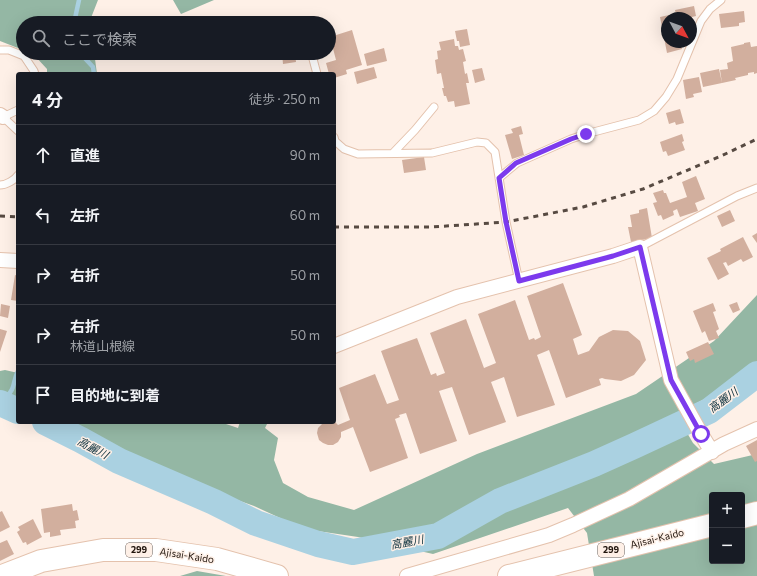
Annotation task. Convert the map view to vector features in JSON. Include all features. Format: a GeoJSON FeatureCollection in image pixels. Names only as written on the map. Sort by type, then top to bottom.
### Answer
{"type":"FeatureCollection","features":[{"type":"Feature","properties":{"kind":"highway"},"geometry":{"type":"LineString","coordinates":[[745,516],[757,513]]}},
{"type":"Feature","properties":{"kind":"highway","name":"Ajisai-Kaido"},"geometry":{"type":"LineString","coordinates":[[509,576],[709,526]]}},
{"type":"Feature","properties":{"kind":"highway","name":"Ajisai-Kaido"},"geometry":{"type":"LineString","coordinates":[[2,576],[41,561],[103,550],[156,550],[217,560],[277,576]]}},
{"type":"Feature","properties":{"kind":"street"},"geometry":{"type":"LineString","coordinates":[[336,345],[457,297],[613,256],[640,247],[671,380],[712,452]]}},
{"type":"Feature","properties":{"kind":"street"},"geometry":{"type":"LineString","coordinates":[[0,260],[16,261]]}},
{"type":"Feature","properties":{"kind":"street"},"geometry":{"type":"LineString","coordinates":[[407,576],[549,535],[573,525],[629,499],[724,444],[757,429]]}},
{"type":"Feature","properties":{"kind":"lane"},"geometry":{"type":"LineString","coordinates":[[499,178],[516,163],[571,139],[639,120],[654,111],[666,97],[677,79],[701,21],[710,9],[721,0]]}},
{"type":"Feature","properties":{"kind":"lane"},"geometry":{"type":"LineString","coordinates":[[0,50],[9,50],[16,53]]}},
{"type":"Feature","properties":{"kind":"lane"},"geometry":{"type":"LineString","coordinates":[[27,60],[34,72]]}},
{"type":"Feature","properties":{"kind":"lane"},"geometry":{"type":"LineString","coordinates":[[314,60],[316,72]]}},
{"type":"Feature","properties":{"kind":"lane"},"geometry":{"type":"LineString","coordinates":[[393,153],[434,108]]}},
{"type":"Feature","properties":{"kind":"lane"},"geometry":{"type":"LineString","coordinates":[[16,111],[2,116],[16,129]]}},
{"type":"Feature","properties":{"kind":"lane"},"geometry":{"type":"LineString","coordinates":[[336,142],[344,149],[358,154],[432,153],[477,142],[486,144],[495,152],[506,222],[519,281]]}},
{"type":"Feature","properties":{"kind":"lane"},"geometry":{"type":"LineString","coordinates":[[0,185],[4,185],[16,178]]}},
{"type":"Feature","properties":{"kind":"lane"},"geometry":{"type":"LineString","coordinates":[[640,247],[737,196],[757,188]]}},
{"type":"Feature","properties":{"kind":"green space"},"geometry":{"type":"Polygon","coordinates":[[[0,0],[98,0],[92,16],[16,16],[16,47],[0,41],[0,0]]]}},
{"type":"Feature","properties":{"kind":"green space"},"geometry":{"type":"Polygon","coordinates":[[[173,0],[214,0],[181,14],[173,0]]]}},
{"type":"Feature","properties":{"kind":"green space"},"geometry":{"type":"Polygon","coordinates":[[[39,60],[95,60],[97,72],[47,72],[47,69],[39,60]]]}},
{"type":"Feature","properties":{"kind":"green space"},"geometry":{"type":"Polygon","coordinates":[[[757,295],[757,362],[712,395],[676,414],[693,443],[714,464],[757,454],[757,576],[594,576],[587,533],[568,508],[433,554],[358,537],[304,529],[254,506],[168,475],[125,456],[71,425],[65,424],[226,424],[238,428],[239,424],[267,424],[265,428],[278,438],[274,460],[283,483],[308,497],[354,510],[477,454],[636,394],[714,341],[757,295]]]}},
{"type":"Feature","properties":{"kind":"green space"},"geometry":{"type":"Polygon","coordinates":[[[5,370],[16,373],[16,416],[0,412],[0,371],[5,370]]]}},
{"type":"Feature","properties":{"kind":"green space"},"geometry":{"type":"Polygon","coordinates":[[[197,571],[226,576],[180,576],[197,571]]]}},
{"type":"Feature","properties":{"kind":"building"},"geometry":{"type":"Polygon","coordinates":[[[694,6],[695,12],[676,12],[675,10],[694,6]]]}},
{"type":"Feature","properties":{"kind":"building"},"geometry":{"type":"Polygon","coordinates":[[[744,11],[745,22],[739,23],[739,26],[721,28],[719,14],[744,11]]]}},
{"type":"Feature","properties":{"kind":"building"},"geometry":{"type":"Polygon","coordinates":[[[467,29],[470,45],[460,47],[455,31],[467,29]]]}},
{"type":"Feature","properties":{"kind":"building"},"geometry":{"type":"Polygon","coordinates":[[[352,30],[362,65],[346,70],[347,74],[336,77],[336,72],[328,72],[326,63],[336,60],[336,35],[352,30]]]}},
{"type":"Feature","properties":{"kind":"building"},"geometry":{"type":"Polygon","coordinates":[[[454,39],[455,46],[458,46],[459,50],[463,49],[466,61],[463,62],[465,74],[467,73],[469,83],[466,83],[470,104],[455,107],[454,101],[448,102],[446,96],[444,96],[441,73],[437,74],[435,60],[438,59],[437,51],[441,50],[439,42],[454,39]]]}},
{"type":"Feature","properties":{"kind":"building"},"geometry":{"type":"Polygon","coordinates":[[[750,42],[751,47],[757,46],[757,73],[748,73],[748,75],[735,78],[736,80],[722,83],[720,70],[728,69],[727,63],[733,61],[731,47],[750,42]]]}},
{"type":"Feature","properties":{"kind":"building"},"geometry":{"type":"Polygon","coordinates":[[[384,48],[387,61],[367,66],[364,54],[384,48]]]}},
{"type":"Feature","properties":{"kind":"building"},"geometry":{"type":"Polygon","coordinates":[[[666,48],[682,48],[682,49],[667,53],[666,48]]]}},
{"type":"Feature","properties":{"kind":"building"},"geometry":{"type":"Polygon","coordinates":[[[283,60],[296,60],[296,62],[283,64],[283,60]]]}},
{"type":"Feature","properties":{"kind":"building"},"geometry":{"type":"Polygon","coordinates":[[[374,67],[377,78],[357,84],[354,72],[374,67]]]}},
{"type":"Feature","properties":{"kind":"building"},"geometry":{"type":"Polygon","coordinates":[[[482,68],[485,80],[475,83],[472,70],[482,68]]]}},
{"type":"Feature","properties":{"kind":"building"},"geometry":{"type":"Polygon","coordinates":[[[719,69],[722,83],[703,87],[700,73],[719,69]]]}},
{"type":"Feature","properties":{"kind":"building"},"geometry":{"type":"Polygon","coordinates":[[[699,77],[702,92],[693,94],[694,97],[686,99],[683,80],[699,77]]]}},
{"type":"Feature","properties":{"kind":"building"},"geometry":{"type":"Polygon","coordinates":[[[680,109],[684,123],[676,125],[675,122],[669,124],[666,113],[680,109]]]}},
{"type":"Feature","properties":{"kind":"building"},"geometry":{"type":"Polygon","coordinates":[[[521,126],[523,134],[519,135],[524,155],[512,159],[505,135],[513,133],[511,129],[521,126]]]}},
{"type":"Feature","properties":{"kind":"building"},"geometry":{"type":"Polygon","coordinates":[[[682,134],[684,141],[682,142],[685,150],[668,156],[666,151],[663,152],[660,142],[682,134]]]}},
{"type":"Feature","properties":{"kind":"building"},"geometry":{"type":"Polygon","coordinates":[[[424,157],[426,170],[404,173],[402,160],[424,157]]]}},
{"type":"Feature","properties":{"kind":"building"},"geometry":{"type":"Polygon","coordinates":[[[696,176],[705,199],[695,203],[698,211],[680,217],[677,209],[673,211],[674,215],[663,220],[661,215],[658,216],[653,203],[657,202],[653,193],[663,190],[664,193],[666,193],[670,203],[687,197],[682,182],[696,176]]]}},
{"type":"Feature","properties":{"kind":"building"},"geometry":{"type":"Polygon","coordinates":[[[647,208],[652,238],[631,242],[628,227],[632,227],[630,215],[639,213],[639,210],[647,208]]]}},
{"type":"Feature","properties":{"kind":"building"},"geometry":{"type":"Polygon","coordinates":[[[730,210],[735,221],[722,227],[717,216],[730,210]]]}},
{"type":"Feature","properties":{"kind":"building"},"geometry":{"type":"Polygon","coordinates":[[[757,233],[757,243],[752,236],[757,233]]]}},
{"type":"Feature","properties":{"kind":"building"},"geometry":{"type":"Polygon","coordinates":[[[743,237],[753,257],[743,262],[741,259],[728,266],[726,262],[723,263],[729,274],[718,280],[707,258],[721,251],[720,249],[743,237]]]}},
{"type":"Feature","properties":{"kind":"building"},"geometry":{"type":"Polygon","coordinates":[[[15,275],[16,301],[11,300],[15,275]]]}},
{"type":"Feature","properties":{"kind":"building"},"geometry":{"type":"Polygon","coordinates":[[[563,283],[582,335],[573,339],[578,355],[589,351],[599,337],[613,330],[628,331],[640,341],[646,360],[634,375],[621,381],[602,378],[599,379],[601,385],[566,398],[549,350],[537,355],[555,405],[517,417],[504,377],[491,382],[506,422],[469,435],[452,387],[439,391],[457,441],[420,454],[406,413],[399,415],[400,417],[395,419],[408,458],[370,472],[353,427],[341,432],[341,437],[338,442],[333,445],[328,445],[319,440],[317,433],[318,428],[322,424],[336,423],[338,425],[350,420],[339,388],[375,374],[387,404],[399,400],[381,351],[417,338],[431,375],[436,373],[437,376],[445,373],[430,333],[466,319],[484,368],[496,363],[478,314],[515,300],[529,340],[534,338],[535,340],[541,337],[527,296],[563,283]]]}},
{"type":"Feature","properties":{"kind":"building"},"geometry":{"type":"Polygon","coordinates":[[[737,302],[740,310],[733,313],[729,305],[737,302]]]}},
{"type":"Feature","properties":{"kind":"building"},"geometry":{"type":"Polygon","coordinates":[[[713,303],[716,311],[713,312],[719,329],[716,331],[719,338],[709,341],[705,331],[702,333],[693,311],[713,303]]]}},
{"type":"Feature","properties":{"kind":"building"},"geometry":{"type":"Polygon","coordinates":[[[1,304],[10,306],[8,318],[0,316],[1,304]]]}},
{"type":"Feature","properties":{"kind":"building"},"geometry":{"type":"Polygon","coordinates":[[[0,329],[7,331],[0,352],[0,329]]]}},
{"type":"Feature","properties":{"kind":"building"},"geometry":{"type":"Polygon","coordinates":[[[708,342],[714,354],[695,363],[694,359],[690,361],[686,352],[708,342]]]}},
{"type":"Feature","properties":{"kind":"building"},"geometry":{"type":"Polygon","coordinates":[[[757,440],[757,461],[755,462],[746,446],[757,440]]]}},
{"type":"Feature","properties":{"kind":"building"},"geometry":{"type":"Polygon","coordinates":[[[72,504],[73,511],[77,510],[79,520],[75,521],[76,528],[60,530],[61,535],[50,537],[50,532],[44,533],[41,509],[72,504]]]}},
{"type":"Feature","properties":{"kind":"building"},"geometry":{"type":"Polygon","coordinates":[[[2,511],[10,527],[0,532],[0,512],[2,511]]]}},
{"type":"Feature","properties":{"kind":"building"},"geometry":{"type":"Polygon","coordinates":[[[33,519],[42,537],[27,545],[26,542],[23,543],[17,532],[20,530],[18,527],[33,519]]]}},
{"type":"Feature","properties":{"kind":"building"},"geometry":{"type":"Polygon","coordinates":[[[7,540],[14,554],[0,561],[0,543],[7,540]]]}},
{"type":"Feature","properties":{"kind":"waterway"},"geometry":{"type":"LineString","coordinates":[[76,16],[79,0]]}},
{"type":"Feature","properties":{"kind":"waterway"},"geometry":{"type":"LineString","coordinates":[[86,60],[93,67],[94,72]]}},
{"type":"Feature","properties":{"kind":"waterway","name":"高麗川"},"geometry":{"type":"LineString","coordinates":[[49,424],[119,461],[214,502],[256,523],[318,544],[353,552],[438,536],[500,501],[594,464],[709,411],[757,374]]}},
{"type":"Feature","properties":{"kind":"waterway"},"geometry":{"type":"LineString","coordinates":[[1,404],[12,389],[16,377]]}},
{"type":"Feature","properties":{"kind":"waterway","name":"高麗川"},"geometry":{"type":"LineString","coordinates":[[0,403],[16,410]]}},
{"type":"Feature","properties":{"kind":"railway"},"geometry":{"type":"LineString","coordinates":[[336,227],[431,227],[506,222],[583,207],[643,189],[757,139]]}},
{"type":"Feature","properties":{"kind":"railway"},"geometry":{"type":"LineString","coordinates":[[0,216],[16,217]]}},
{"type":"Feature","properties":{"kind":"route"},"geometry":{"type":"LineString","coordinates":[[586,134],[516,163],[499,178],[506,222],[519,281],[613,256],[640,247],[671,380],[701,434]]}}]}
